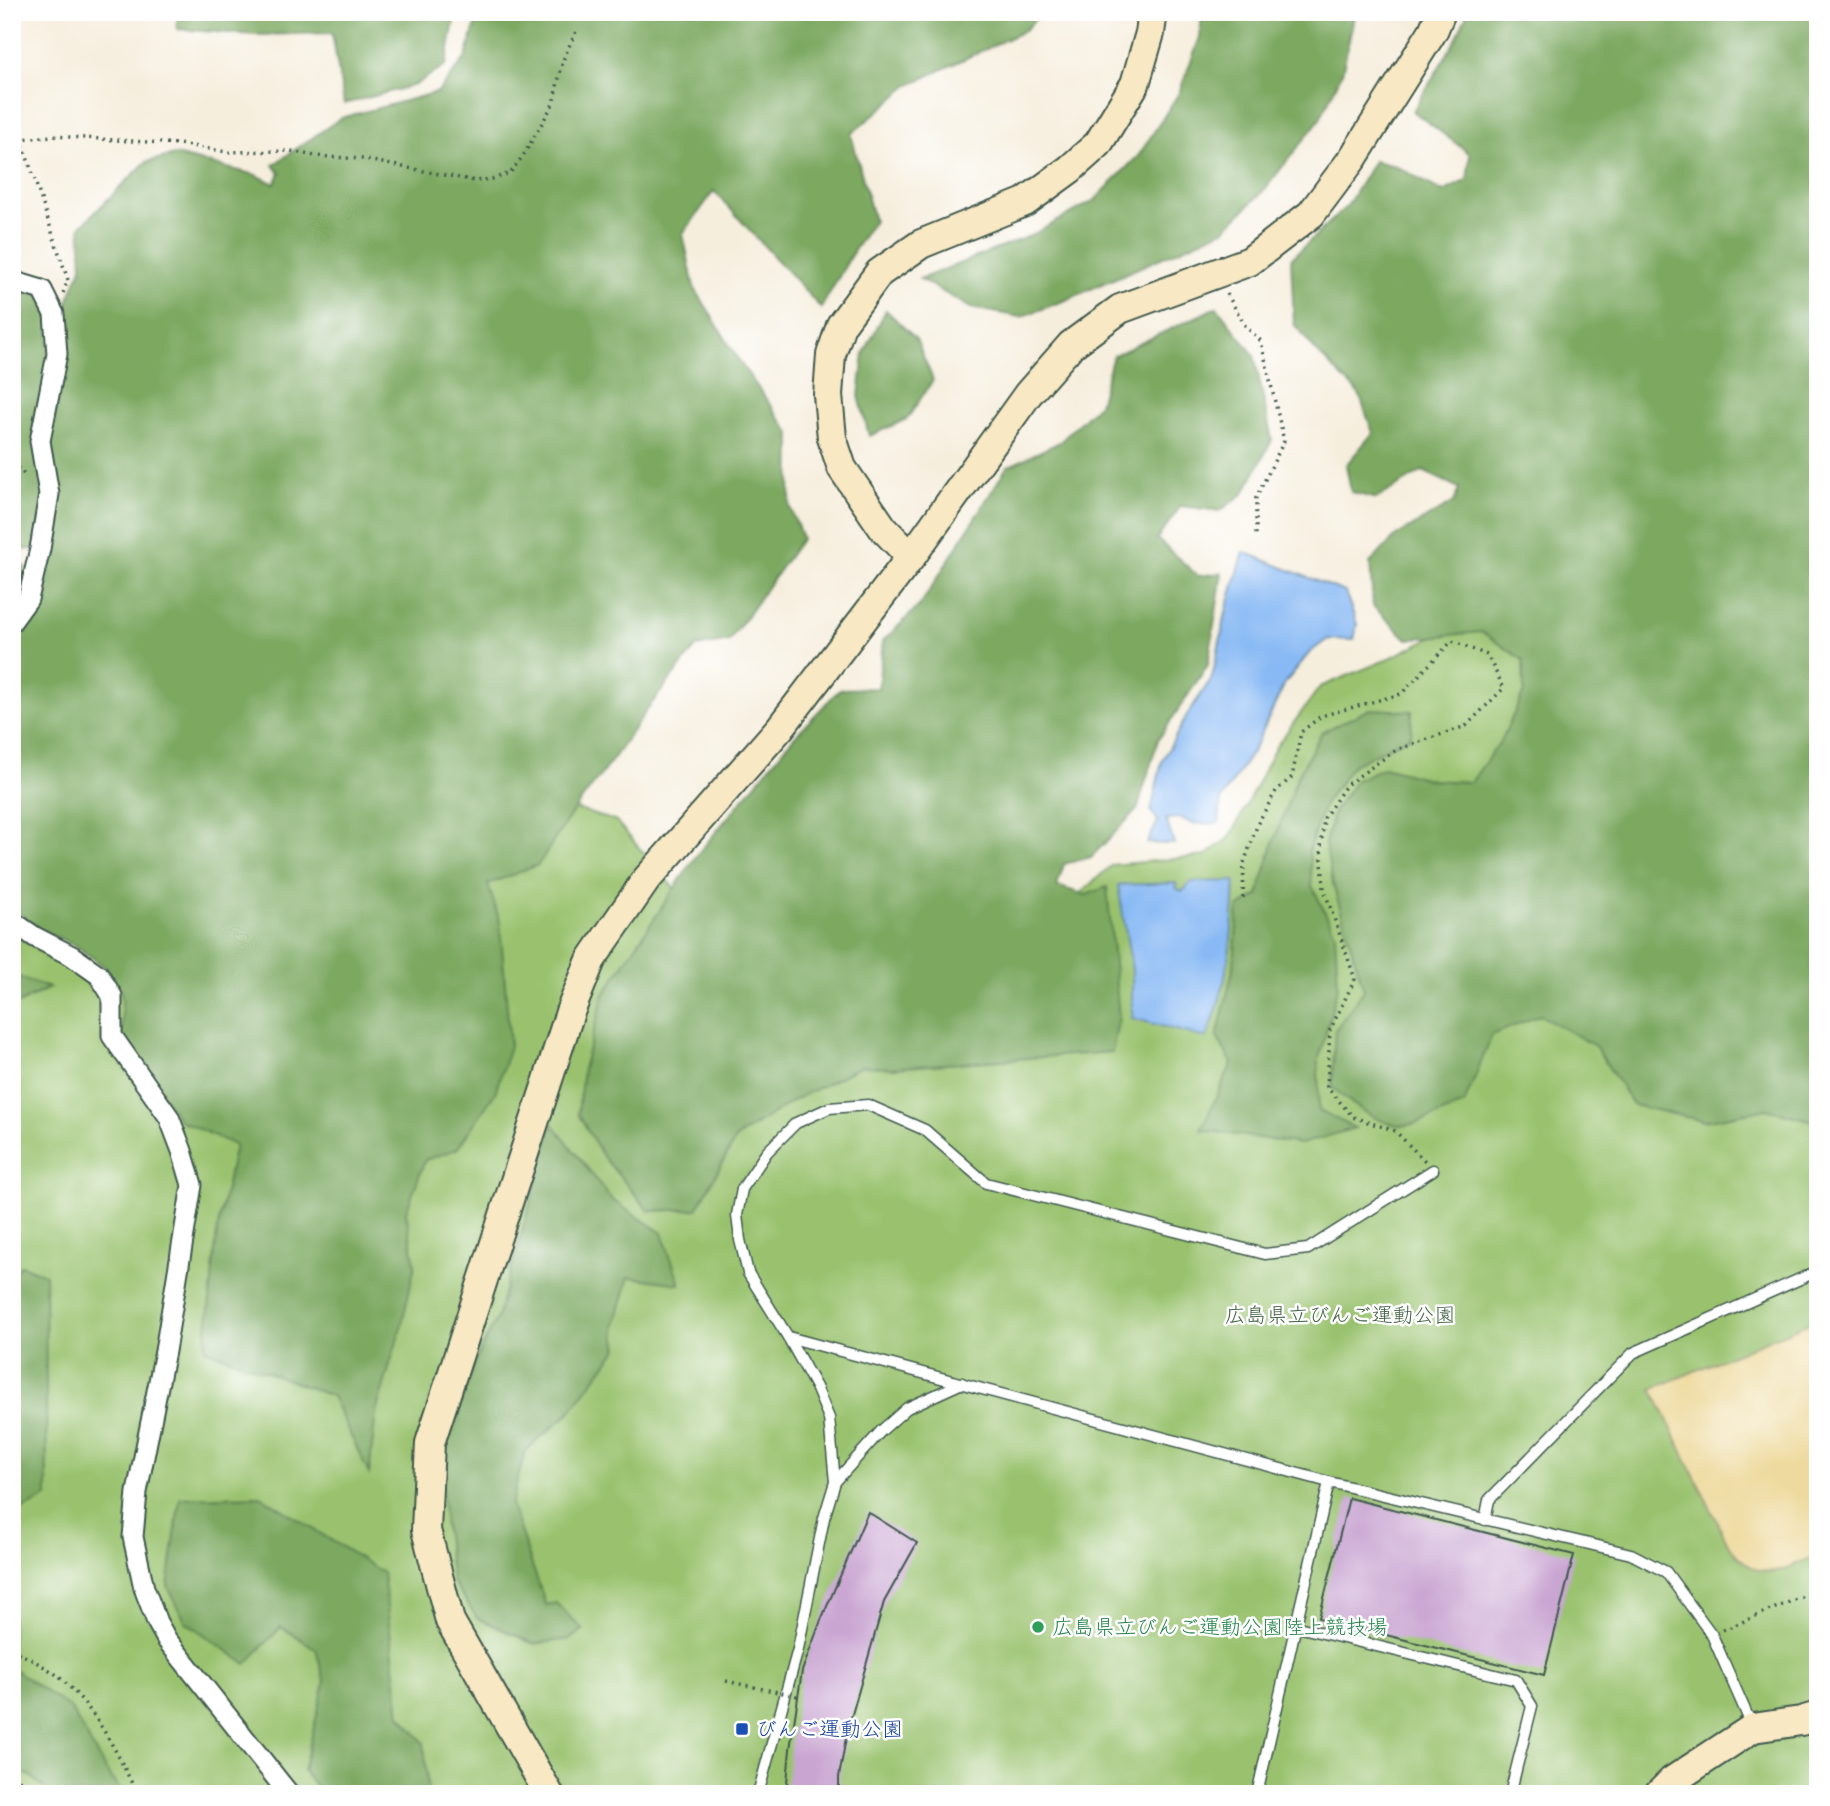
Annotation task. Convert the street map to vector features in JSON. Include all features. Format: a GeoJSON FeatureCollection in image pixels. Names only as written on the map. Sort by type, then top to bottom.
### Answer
{"type":"FeatureCollection","features":[{"type":"Feature","properties":{"kind":"street"},"geometry":{"type":"LineString","coordinates":[[911,557],[883,528],[842,468],[832,438],[828,395],[831,355],[841,325],[880,273],[900,258],[921,244],[1025,202],[1098,145],[1135,84],[1150,33],[1153,12]]}},
{"type":"Feature","properties":{"kind":"street"},"geometry":{"type":"LineString","coordinates":[[549,1794],[450,1620],[426,1530],[430,1443],[570,1012],[591,960],[646,880],[780,727],[911,557],[1028,394],[1071,345],[1120,309],[1250,261],[1311,214],[1353,158],[1433,31],[1441,12]]}},
{"type":"Feature","properties":{"kind":"street"},"geometry":{"type":"LineString","coordinates":[[12,281],[42,290],[54,314],[57,354],[40,441],[49,494],[40,549],[28,599],[12,621]]}},
{"type":"Feature","properties":{"kind":"street"},"geometry":{"type":"LineString","coordinates":[[12,921],[99,975],[112,996],[112,1036],[169,1116],[182,1151],[192,1185],[165,1351],[137,1492],[133,1537],[144,1588],[167,1640],[284,1792]]}},
{"type":"Feature","properties":{"kind":"street"},"geometry":{"type":"LineString","coordinates":[[1659,1794],[1672,1781],[1753,1728],[1818,1716]]}},
{"type":"Feature","properties":{"kind":"lane"},"geometry":{"type":"LineString","coordinates":[[758,1794],[798,1649],[824,1518],[835,1482],[829,1418],[816,1387],[748,1273],[737,1215],[742,1189],[767,1152],[796,1123],[829,1108],[868,1105],[925,1130],[986,1183],[1265,1254],[1308,1249],[1433,1170]]}},
{"type":"Feature","properties":{"kind":"lane"},"geometry":{"type":"LineString","coordinates":[[1485,1520],[1489,1500],[1633,1353],[1818,1271]]}},
{"type":"Feature","properties":{"kind":"lane"},"geometry":{"type":"LineString","coordinates":[[788,1337],[1329,1482],[1631,1553],[1666,1572],[1712,1635],[1753,1728]]}},
{"type":"Feature","properties":{"kind":"lane"},"geometry":{"type":"LineString","coordinates":[[835,1482],[881,1431],[908,1408],[962,1383]]}},
{"type":"Feature","properties":{"kind":"lane"},"geometry":{"type":"LineString","coordinates":[[1257,1794],[1298,1627],[1329,1482]]}},
{"type":"Feature","properties":{"kind":"lane"},"geometry":{"type":"LineString","coordinates":[[1298,1627],[1516,1680],[1532,1706],[1510,1794]]}},
{"type":"Feature","properties":{"kind":"path"},"geometry":{"type":"LineString","coordinates":[[54,314],[68,280],[21,139],[53,136],[179,144],[227,152],[291,151],[315,156],[362,159],[475,181],[492,179],[510,173],[540,129],[553,104],[563,61],[577,29]]}},
{"type":"Feature","properties":{"kind":"path"},"geometry":{"type":"LineString","coordinates":[[1215,274],[1246,327],[1261,341],[1284,441],[1256,498],[1256,537]]}},
{"type":"Feature","properties":{"kind":"path"},"geometry":{"type":"LineString","coordinates":[[1243,898],[1244,863],[1258,823],[1276,790],[1292,777],[1301,732],[1321,716],[1401,694],[1452,641],[1487,655],[1504,688],[1466,726],[1396,750],[1346,785],[1324,818],[1321,848],[1324,889],[1355,979],[1331,1030],[1327,1087],[1353,1117],[1395,1131],[1433,1170]]}},
{"type":"Feature","properties":{"kind":"path"},"geometry":{"type":"LineString","coordinates":[[1712,1635],[1818,1590]]}},
{"type":"Feature","properties":{"kind":"path"},"geometry":{"type":"LineString","coordinates":[[12,1649],[57,1676],[89,1707],[111,1741],[137,1794]]}},
{"type":"Feature","properties":{"kind":"path"},"geometry":{"type":"LineString","coordinates":[[726,1681],[797,1696]]}},
{"type":"Feature","properties":{"kind":"path"},"geometry":{"type":"LineString","coordinates":[[12,1779],[21,1781],[42,1794]]}},
{"type":"Feature","properties":{"kind":"green space"},"geometry":{"type":"Polygon","coordinates":[[[178,12],[456,12],[446,65],[415,85],[344,104],[332,33],[256,35],[177,29],[178,12]]]}},
{"type":"Feature","properties":{"kind":"green space"},"geometry":{"type":"Polygon","coordinates":[[[479,12],[1042,12],[1024,31],[909,85],[851,134],[874,221],[821,308],[714,191],[683,234],[694,287],[741,364],[791,434],[790,507],[802,538],[729,641],[696,647],[571,814],[538,865],[488,884],[500,922],[510,1046],[495,1093],[457,1149],[425,1160],[406,1212],[415,1265],[402,1324],[376,1412],[369,1474],[332,1396],[205,1349],[217,1231],[235,1145],[179,1120],[122,1033],[122,994],[106,968],[77,947],[40,929],[16,911],[13,903],[12,851],[16,810],[12,783],[12,638],[37,603],[59,494],[50,441],[67,355],[64,312],[82,266],[80,227],[146,162],[175,155],[256,175],[275,184],[280,173],[273,165],[341,118],[438,92],[466,57],[479,12]]]}},
{"type":"Feature","properties":{"kind":"green space"},"geometry":{"type":"Polygon","coordinates":[[[1202,12],[1355,12],[1342,73],[1320,119],[1265,189],[1224,230],[1066,300],[1021,317],[971,308],[920,279],[1030,236],[1095,200],[1139,155],[1179,93],[1200,37],[1202,12]]]}},
{"type":"Feature","properties":{"kind":"green space"},"geometry":{"type":"Polygon","coordinates":[[[1468,12],[1818,12],[1818,1122],[1766,1109],[1704,1121],[1633,1105],[1595,1046],[1540,1015],[1492,1035],[1464,1104],[1422,1121],[1408,1125],[1388,1123],[1357,1107],[1332,1087],[1335,1030],[1364,990],[1333,884],[1325,843],[1334,811],[1356,780],[1384,767],[1432,780],[1471,782],[1502,739],[1524,692],[1523,660],[1482,632],[1407,639],[1373,606],[1370,563],[1396,536],[1454,502],[1459,488],[1423,471],[1376,499],[1351,492],[1346,465],[1373,433],[1359,394],[1315,350],[1294,324],[1291,259],[1347,206],[1374,161],[1396,166],[1443,192],[1467,180],[1470,154],[1413,111],[1456,39],[1468,12]]]}},
{"type":"Feature","properties":{"kind":"green space"},"geometry":{"type":"Polygon","coordinates":[[[12,286],[39,294],[50,316],[45,494],[36,548],[12,552],[12,286]]]}},
{"type":"Feature","properties":{"kind":"green space"},"geometry":{"type":"Polygon","coordinates":[[[1217,307],[1254,355],[1272,440],[1244,493],[1220,511],[1181,506],[1157,539],[1198,576],[1222,573],[1208,665],[1158,740],[1137,810],[1091,857],[1064,864],[1057,886],[1086,895],[1107,887],[1119,1017],[1112,1052],[891,1068],[861,1066],[792,1101],[736,1138],[697,1209],[649,1211],[604,1158],[578,1114],[583,1069],[604,994],[696,856],[794,737],[840,689],[878,688],[883,641],[921,604],[1007,467],[1060,442],[1099,404],[1113,356],[1217,307]]]}},
{"type":"Feature","properties":{"kind":"green space"},"geometry":{"type":"Polygon","coordinates":[[[886,310],[916,339],[933,380],[907,419],[869,436],[859,396],[864,353],[886,310]]]}},
{"type":"Feature","properties":{"kind":"green space"},"geometry":{"type":"Polygon","coordinates":[[[12,561],[25,567],[17,598],[12,605],[12,561]]]}},
{"type":"Feature","properties":{"kind":"green space","name":"広島県立びんご運動公園"},"geometry":{"type":"Polygon","coordinates":[[[1490,608],[1818,926],[1818,1794],[12,1794],[12,1007],[49,988],[12,975],[12,934],[78,972],[91,986],[143,952],[523,793],[616,821],[691,908],[1051,919],[1112,865],[1205,856],[1231,836],[1275,748],[1320,687],[1386,660],[1490,608]]]}},
{"type":"Feature","properties":{"kind":"green space"},"geometry":{"type":"Polygon","coordinates":[[[1370,709],[1412,711],[1411,736],[1353,765],[1325,803],[1309,849],[1312,886],[1335,933],[1338,985],[1318,1063],[1319,1111],[1355,1128],[1301,1144],[1201,1130],[1232,1063],[1217,1037],[1234,965],[1238,908],[1258,895],[1297,777],[1322,732],[1370,709]]]}},
{"type":"Feature","properties":{"kind":"green space"},"geometry":{"type":"Polygon","coordinates":[[[12,975],[49,988],[12,1007],[12,975]]]}},
{"type":"Feature","properties":{"kind":"green space"},"geometry":{"type":"Polygon","coordinates":[[[553,1124],[612,1200],[662,1233],[680,1284],[629,1277],[614,1328],[618,1348],[569,1413],[525,1451],[511,1505],[546,1605],[556,1603],[583,1630],[570,1639],[534,1644],[477,1618],[452,1581],[444,1521],[441,1464],[474,1363],[497,1318],[553,1124]]]}},
{"type":"Feature","properties":{"kind":"green space"},"geometry":{"type":"Polygon","coordinates":[[[22,1265],[45,1275],[47,1497],[12,1515],[12,1272],[22,1265]]]}},
{"type":"Feature","properties":{"kind":"green space"},"geometry":{"type":"Polygon","coordinates":[[[261,1496],[383,1573],[400,1715],[424,1743],[428,1794],[323,1794],[303,1771],[325,1683],[316,1649],[281,1627],[246,1664],[185,1621],[168,1586],[180,1498],[261,1496]]]}},
{"type":"Feature","properties":{"kind":"green space"},"geometry":{"type":"Polygon","coordinates":[[[12,1668],[71,1709],[105,1769],[123,1794],[51,1794],[29,1775],[12,1771],[12,1668]]]}},
{"type":"Feature","properties":{"kind":"sand"},"geometry":{"type":"Polygon","coordinates":[[[1818,1319],[1818,1555],[1780,1570],[1759,1570],[1749,1566],[1728,1544],[1652,1389],[1818,1319]]]}},
{"type":"Feature","properties":{"kind":"water"},"geometry":{"type":"Polygon","coordinates":[[[1244,552],[1345,592],[1357,624],[1354,640],[1328,639],[1310,652],[1285,683],[1254,749],[1221,800],[1219,823],[1193,824],[1181,818],[1166,819],[1174,844],[1147,843],[1158,821],[1151,811],[1162,761],[1187,715],[1212,678],[1227,608],[1244,552]]]}},
{"type":"Feature","properties":{"kind":"water"},"geometry":{"type":"Polygon","coordinates":[[[1235,881],[1228,961],[1220,1000],[1206,1038],[1132,1018],[1132,970],[1118,885],[1176,883],[1177,889],[1183,891],[1191,882],[1235,881]]]}},
{"type":"Feature","properties":{"kind":"building"},"geometry":{"type":"Polygon","coordinates":[[[1349,1498],[1574,1555],[1544,1675],[1319,1618],[1349,1498]]]}},
{"type":"Feature","properties":{"kind":"building"},"geometry":{"type":"Polygon","coordinates":[[[868,1512],[917,1543],[884,1602],[847,1732],[839,1777],[839,1794],[786,1794],[802,1671],[868,1512]]]}},
{"type":"Feature","properties":{"kind":"place","name":"広島県立びんご運動公園陸上競技場"},"geometry":{"type":"Point","coordinates":[1038,1627]}},
{"type":"Feature","properties":{"kind":"place","name":"びんご運動公園"},"geometry":{"type":"Point","coordinates":[742,1729]}}]}
